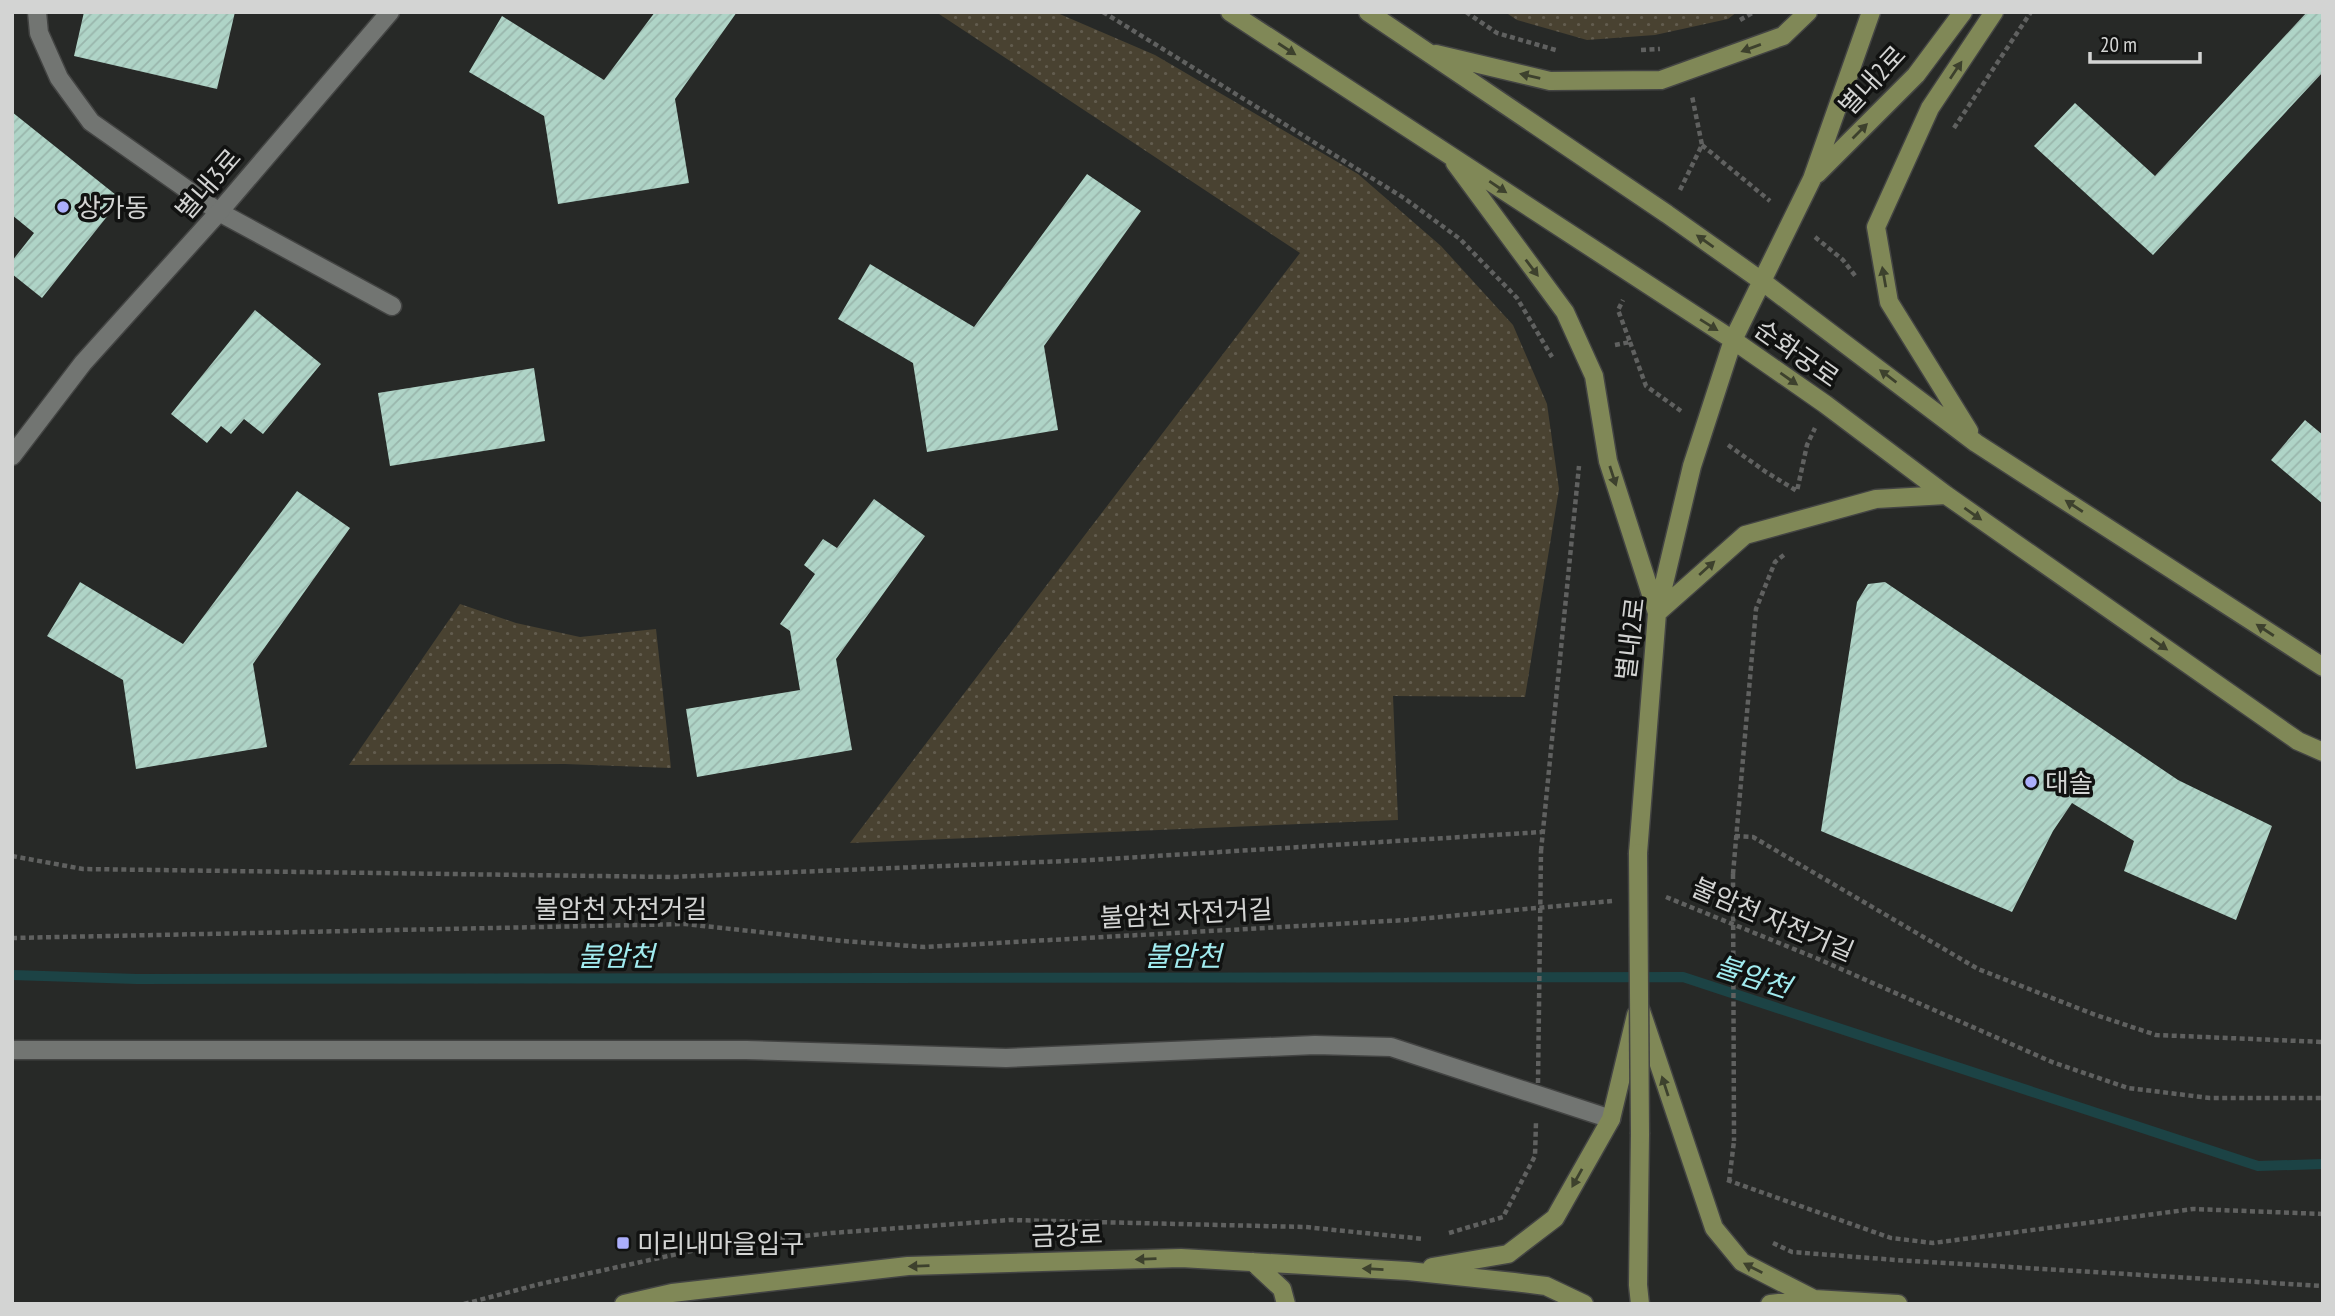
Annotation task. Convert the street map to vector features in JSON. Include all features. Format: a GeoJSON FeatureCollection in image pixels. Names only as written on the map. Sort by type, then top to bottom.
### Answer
{"type":"FeatureCollection","features":[{"type":"Feature","properties":{"kind":"street"},"geometry":{"type":"LineString","coordinates":[[37,12],[39,33],[59,78],[91,122],[219,212],[392,306]]}},
{"type":"Feature","properties":{"kind":"street","name":"별내3로"},"geometry":{"type":"LineString","coordinates":[[12,456],[83,363],[219,212],[390,12]]}},
{"type":"Feature","properties":{"kind":"street","name":"순화궁로"},"geometry":{"type":"LineString","coordinates":[[1230,12],[1733,340],[1825,404],[1946,495],[2298,741],[2323,752]]}},
{"type":"Feature","properties":{"kind":"street","name":"순화궁로"},"geometry":{"type":"LineString","coordinates":[[1368,12],[1763,282],[1976,443],[2323,667]]}},
{"type":"Feature","properties":{"kind":"street"},"geometry":{"type":"LineString","coordinates":[[1426,51],[1550,81],[1661,80],[1783,36],[1808,12]]}},
{"type":"Feature","properties":{"kind":"street","name":"별내2로"},"geometry":{"type":"LineString","coordinates":[[1639,1304],[1638,853],[1657,613],[1692,466],[1733,340],[1812,179],[1871,12]]}},
{"type":"Feature","properties":{"kind":"street","name":"별내2로"},"geometry":{"type":"LineString","coordinates":[[1812,179],[1916,75],[1963,12]]}},
{"type":"Feature","properties":{"kind":"street"},"geometry":{"type":"LineString","coordinates":[[1976,443],[1889,302],[1875,227],[1930,108],[1994,12]]}},
{"type":"Feature","properties":{"kind":"street"},"geometry":{"type":"LineString","coordinates":[[1448,154],[1566,312],[1594,376],[1608,461],[1657,613],[1745,534],[1876,499],[1946,495]]}},
{"type":"Feature","properties":{"kind":"street"},"geometry":{"type":"LineString","coordinates":[[1408,1271],[1508,1254],[1555,1218],[1611,1119],[1639,1004]]}},
{"type":"Feature","properties":{"kind":"street"},"geometry":{"type":"LineString","coordinates":[[1639,1004],[1714,1228],[1742,1262],[1814,1298]]}},
{"type":"Feature","properties":{"kind":"street"},"geometry":{"type":"LineString","coordinates":[[12,1050],[746,1050],[1006,1058],[1315,1045],[1391,1047],[1537,1088],[1611,1119]]}},
{"type":"Feature","properties":{"kind":"street","name":"금강로"},"geometry":{"type":"LineString","coordinates":[[624,1304],[671,1293],[908,1266],[1181,1258],[1408,1271],[1514,1282],[1546,1286],[1584,1304]]}},
{"type":"Feature","properties":{"kind":"street"},"geometry":{"type":"LineString","coordinates":[[1253,1262],[1282,1289],[1286,1304]]}},
{"type":"Feature","properties":{"kind":"street"},"geometry":{"type":"LineString","coordinates":[[1770,1304],[1814,1298],[1898,1304]]}},
{"type":"Feature","properties":{"kind":"path"},"geometry":{"type":"LineString","coordinates":[[1103,12],[1404,198],[1461,239],[1517,298],[1555,361]]}},
{"type":"Feature","properties":{"kind":"path"},"geometry":{"type":"LineString","coordinates":[[1466,12],[1497,33],[1567,54]]}},
{"type":"Feature","properties":{"kind":"path"},"geometry":{"type":"LineString","coordinates":[[1948,138],[2031,12]]}},
{"type":"Feature","properties":{"kind":"path"},"geometry":{"type":"LineString","coordinates":[[1631,50],[1670,48]]}},
{"type":"Feature","properties":{"kind":"path"},"geometry":{"type":"LineString","coordinates":[[1678,192],[1702,145],[1691,88]]}},
{"type":"Feature","properties":{"kind":"path"},"geometry":{"type":"LineString","coordinates":[[1702,145],[1730,168]]}},
{"type":"Feature","properties":{"kind":"path"},"geometry":{"type":"LineString","coordinates":[[1618,310],[1646,386]]}},
{"type":"Feature","properties":{"kind":"path"},"geometry":{"type":"LineString","coordinates":[[1615,345],[1630,342]]}},
{"type":"Feature","properties":{"kind":"path"},"geometry":{"type":"LineString","coordinates":[[1766,472],[1797,491],[1807,445]]}},
{"type":"Feature","properties":{"kind":"path"},"geometry":{"type":"LineString","coordinates":[[1440,1236],[1503,1217],[1535,1156],[1542,832],[1579,465]]}},
{"type":"Feature","properties":{"kind":"path"},"geometry":{"type":"LineString","coordinates":[[1728,1189],[1734,1141],[1733,874],[1756,610],[1775,562],[1793,548]]}},
{"type":"Feature","properties":{"kind":"path"},"geometry":{"type":"LineString","coordinates":[[12,856],[83,869],[671,877],[1091,860],[1542,832]]}},
{"type":"Feature","properties":{"kind":"path"},"geometry":{"type":"LineString","coordinates":[[1735,836],[1753,837],[1978,969],[2093,1014],[2156,1035],[2323,1042]]}},
{"type":"Feature","properties":{"kind":"path","name":"불암천 자전거길"},"geometry":{"type":"LineString","coordinates":[[1655,898],[1668,896],[2052,1062],[2128,1088],[2210,1098],[2323,1098]]}},
{"type":"Feature","properties":{"kind":"path","name":"불암천 자전거길"},"geometry":{"type":"LineString","coordinates":[[12,937],[685,924],[925,947],[1407,920],[1615,901]]}},
{"type":"Feature","properties":{"kind":"path"},"geometry":{"type":"LineString","coordinates":[[1693,1168],[1891,1238],[1933,1243],[2193,1209],[2323,1214]]}},
{"type":"Feature","properties":{"kind":"path"},"geometry":{"type":"LineString","coordinates":[[464,1304],[540,1284],[714,1246],[831,1233],[1010,1220],[1305,1227],[1428,1240]]}},
{"type":"Feature","properties":{"kind":"path"},"geometry":{"type":"LineString","coordinates":[[1767,1241],[1792,1252],[2323,1286]]}},
{"type":"Feature","properties":{"kind":"shaded area"},"geometry":{"type":"Polygon","coordinates":[[[936,12],[1055,12],[1155,55],[1358,174],[1441,246],[1513,325],[1547,404],[1559,489],[1525,697],[1393,696],[1398,820],[850,843],[1300,253],[936,12]]]}},
{"type":"Feature","properties":{"kind":"shaded area"},"geometry":{"type":"Polygon","coordinates":[[[1505,12],[1737,12],[1728,19],[1655,35],[1587,40],[1517,20],[1505,12]]]}},
{"type":"Feature","properties":{"kind":"shaded area"},"geometry":{"type":"Polygon","coordinates":[[[460,604],[516,623],[580,637],[656,629],[671,768],[565,764],[349,765],[460,604]]]}},
{"type":"Feature","properties":{"kind":"building"},"geometry":{"type":"Polygon","coordinates":[[[84,12],[235,12],[217,89],[74,56],[84,12]]]}},
{"type":"Feature","properties":{"kind":"building"},"geometry":{"type":"Polygon","coordinates":[[[655,12],[737,12],[675,99],[689,183],[558,204],[544,116],[469,72],[502,16],[604,80],[655,12]]]}},
{"type":"Feature","properties":{"kind":"building"},"geometry":{"type":"Polygon","coordinates":[[[2307,12],[2323,12],[2323,72],[2153,255],[2034,146],[2075,103],[2155,176],[2307,12]]]}},
{"type":"Feature","properties":{"kind":"building","name":"상가동"},"geometry":{"type":"Polygon","coordinates":[[[12,112],[121,199],[42,298],[12,274],[12,261],[34,233],[12,215],[12,112]]]}},
{"type":"Feature","properties":{"kind":"building"},"geometry":{"type":"Polygon","coordinates":[[[1087,174],[1141,211],[1044,346],[1058,430],[927,452],[913,363],[838,319],[870,264],[974,327],[1087,174]]]}},
{"type":"Feature","properties":{"kind":"building"},"geometry":{"type":"Polygon","coordinates":[[[255,310],[321,364],[263,434],[244,419],[231,434],[221,426],[207,443],[171,414],[255,310]]]}},
{"type":"Feature","properties":{"kind":"building"},"geometry":{"type":"Polygon","coordinates":[[[534,368],[545,441],[390,466],[378,393],[534,368]]]}},
{"type":"Feature","properties":{"kind":"building"},"geometry":{"type":"Polygon","coordinates":[[[2305,420],[2323,435],[2323,504],[2271,460],[2305,420]]]}},
{"type":"Feature","properties":{"kind":"building"},"geometry":{"type":"Polygon","coordinates":[[[297,491],[350,528],[253,664],[267,747],[136,769],[123,680],[47,636],[80,582],[183,644],[297,491]]]}},
{"type":"Feature","properties":{"kind":"building"},"geometry":{"type":"Polygon","coordinates":[[[874,499],[925,536],[836,659],[852,750],[697,777],[686,709],[800,690],[790,631],[780,624],[815,574],[804,565],[823,539],[837,548],[874,499]]]}},
{"type":"Feature","properties":{"kind":"building"},"geometry":{"type":"Polygon","coordinates":[[[1885,582],[2178,780],[2272,826],[2236,920],[2124,871],[2134,841],[2072,803],[2053,831],[2012,912],[1821,831],[1857,602],[1868,584],[1885,582]]]}},
{"type":"Feature","properties":{"kind":"waterway","name":"불암천"},"geometry":{"type":"LineString","coordinates":[[12,975],[137,979],[1683,977],[2258,1166],[2323,1164]]}},
{"type":"Feature","properties":{"kind":"place","name":"상가동"},"geometry":{"type":"Point","coordinates":[63,207]}},
{"type":"Feature","properties":{"kind":"place","name":"대솔"},"geometry":{"type":"Point","coordinates":[2031,782]}},
{"type":"Feature","properties":{"kind":"place","name":"미리내마을입구"},"geometry":{"type":"Point","coordinates":[623,1243]}}]}
